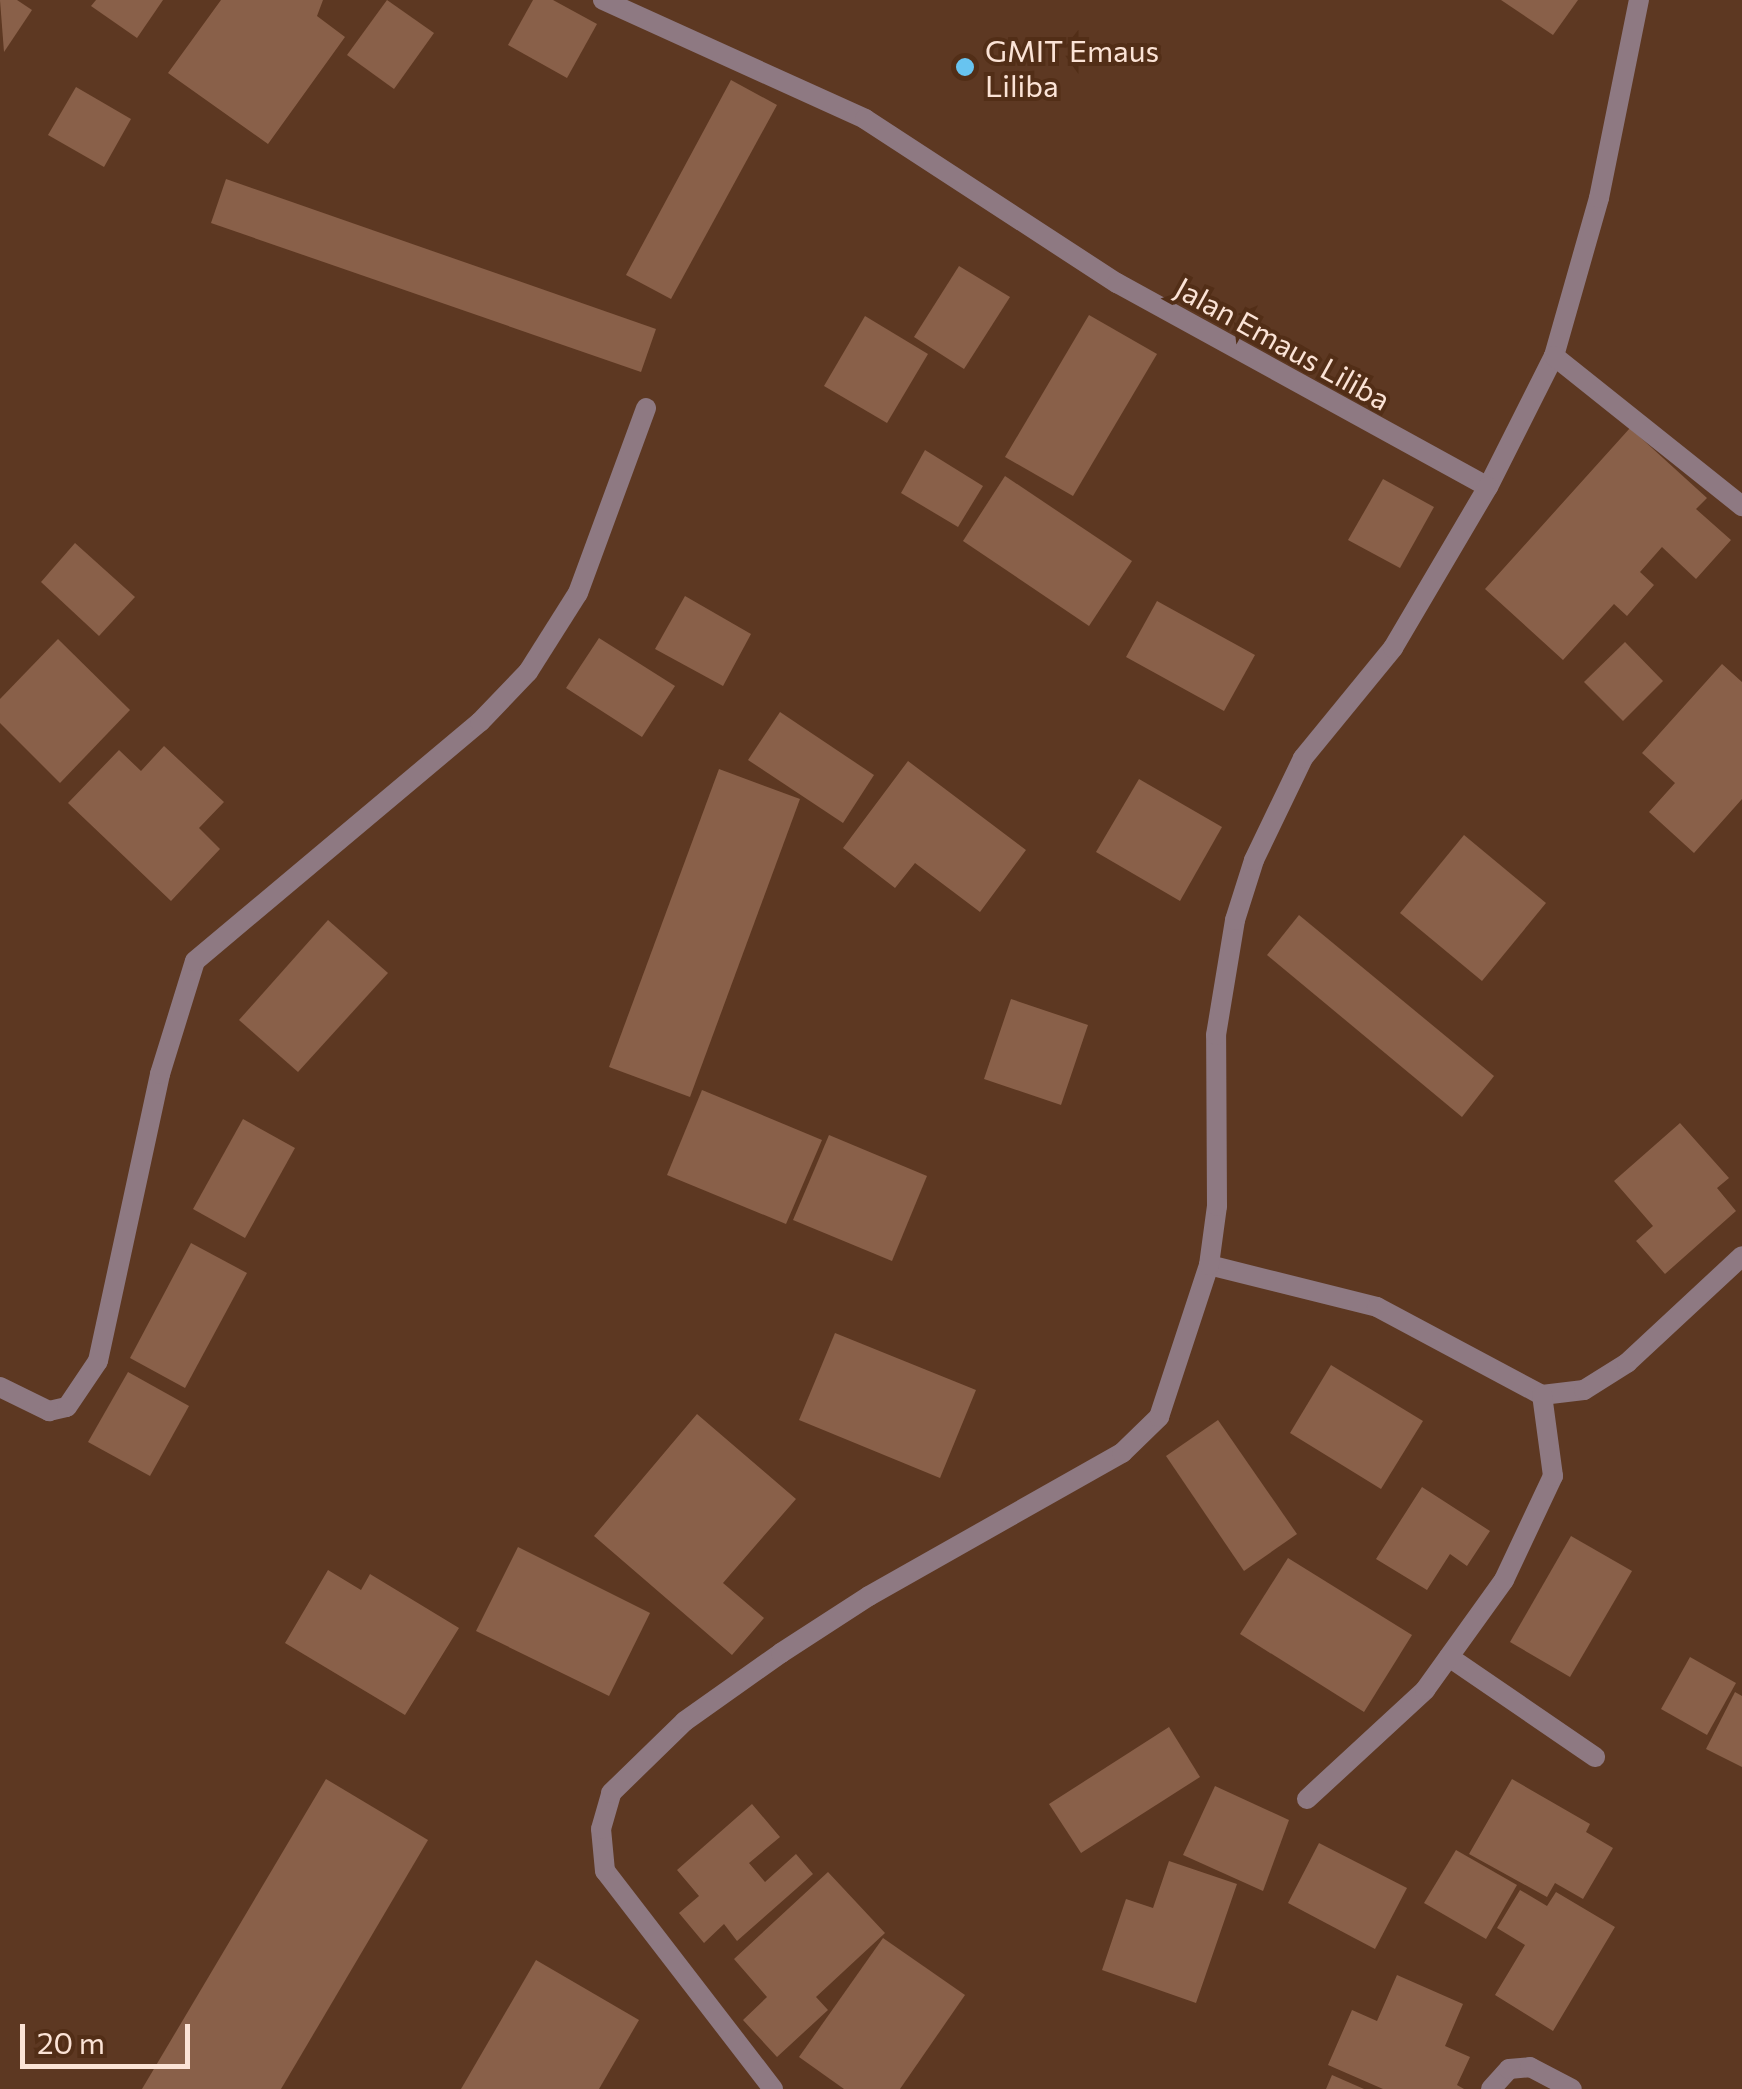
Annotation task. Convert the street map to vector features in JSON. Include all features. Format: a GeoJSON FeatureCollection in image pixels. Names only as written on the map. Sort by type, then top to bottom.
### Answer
{"type":"FeatureCollection","features":[{"type":"Feature","properties":{"kind":"street","name":"Jalan Emaus Liliba"},"geometry":{"type":"LineString","coordinates":[[603,0],[865,120],[1116,283],[1488,487]]}},
{"type":"Feature","properties":{"kind":"street"},"geometry":{"type":"LineString","coordinates":[[773,2089],[605,1871],[601,1829],[611,1793],[685,1721],[796,1644],[1122,1453],[1159,1417],[1209,1265],[1216,1206],[1216,1035],[1235,920],[1254,860],[1304,758],[1394,648],[1488,487],[1554,356],[1599,198],[1640,0]]}},
{"type":"Feature","properties":{"kind":"street"},"geometry":{"type":"LineString","coordinates":[[1554,356],[1742,506]]}},
{"type":"Feature","properties":{"kind":"street"},"geometry":{"type":"LineString","coordinates":[[0,1387],[49,1411],[67,1406],[98,1361],[160,1074],[196,961],[480,722],[528,672],[578,594],[646,408]]}},
{"type":"Feature","properties":{"kind":"street"},"geometry":{"type":"LineString","coordinates":[[1209,1265],[1376,1306],[1542,1394],[1584,1390],[1627,1362],[1742,1256]]}},
{"type":"Feature","properties":{"kind":"street"},"geometry":{"type":"LineString","coordinates":[[1308,1799],[1425,1690],[1504,1580],[1553,1476],[1542,1394]]}},
{"type":"Feature","properties":{"kind":"street"},"geometry":{"type":"LineString","coordinates":[[1449,1656],[1595,1757]]}},
{"type":"Feature","properties":{"kind":"street"},"geometry":{"type":"LineString","coordinates":[[1490,2089],[1509,2069],[1530,2068],[1572,2089]]}},
{"type":"Feature","properties":{"kind":"building"},"geometry":{"type":"Polygon","coordinates":[[[0,0],[17,0],[32,10],[4,52],[0,0]]]}},
{"type":"Feature","properties":{"kind":"building"},"geometry":{"type":"Polygon","coordinates":[[[96,0],[163,0],[137,38],[91,6],[96,0]]]}},
{"type":"Feature","properties":{"kind":"building"},"geometry":{"type":"Polygon","coordinates":[[[221,0],[323,0],[317,16],[345,37],[268,144],[168,73],[221,0]]]}},
{"type":"Feature","properties":{"kind":"building"},"geometry":{"type":"Polygon","coordinates":[[[387,0],[434,33],[394,89],[347,55],[387,0]]]}},
{"type":"Feature","properties":{"kind":"building"},"geometry":{"type":"Polygon","coordinates":[[[533,0],[553,0],[597,24],[567,78],[508,45],[533,0]]]}},
{"type":"Feature","properties":{"kind":"building"},"geometry":{"type":"Polygon","coordinates":[[[1501,0],[1578,0],[1553,35],[1501,0]]]}},
{"type":"Feature","properties":{"kind":"building"},"geometry":{"type":"Polygon","coordinates":[[[731,80],[777,105],[671,299],[626,275],[731,80]]]}},
{"type":"Feature","properties":{"kind":"building"},"geometry":{"type":"Polygon","coordinates":[[[76,87],[131,119],[104,167],[48,135],[76,87]]]}},
{"type":"Feature","properties":{"kind":"building"},"geometry":{"type":"Polygon","coordinates":[[[226,179],[656,329],[641,372],[211,223],[226,179]]]}},
{"type":"Feature","properties":{"kind":"building"},"geometry":{"type":"Polygon","coordinates":[[[959,266],[1010,297],[964,369],[914,337],[959,266]]]}},
{"type":"Feature","properties":{"kind":"building"},"geometry":{"type":"Polygon","coordinates":[[[1089,315],[1157,354],[1073,496],[1005,457],[1089,315]]]}},
{"type":"Feature","properties":{"kind":"building"},"geometry":{"type":"Polygon","coordinates":[[[865,316],[928,354],[887,423],[824,386],[865,316]]]}},
{"type":"Feature","properties":{"kind":"building"},"geometry":{"type":"Polygon","coordinates":[[[1630,428],[1707,498],[1696,509],[1731,540],[1696,579],[1662,547],[1640,572],[1654,585],[1627,616],[1614,604],[1563,660],[1485,589],[1630,428]]]}},
{"type":"Feature","properties":{"kind":"building"},"geometry":{"type":"Polygon","coordinates":[[[925,450],[983,486],[958,527],[901,493],[925,450]]]}},
{"type":"Feature","properties":{"kind":"building"},"geometry":{"type":"Polygon","coordinates":[[[1005,476],[1132,561],[1089,626],[963,541],[1005,476]]]}},
{"type":"Feature","properties":{"kind":"building"},"geometry":{"type":"Polygon","coordinates":[[[1383,479],[1434,507],[1400,568],[1348,540],[1383,479]]]}},
{"type":"Feature","properties":{"kind":"building"},"geometry":{"type":"Polygon","coordinates":[[[75,543],[135,597],[99,636],[41,582],[75,543]]]}},
{"type":"Feature","properties":{"kind":"building"},"geometry":{"type":"Polygon","coordinates":[[[685,596],[751,634],[723,686],[655,649],[685,596]]]}},
{"type":"Feature","properties":{"kind":"building"},"geometry":{"type":"Polygon","coordinates":[[[1157,601],[1255,655],[1224,711],[1126,657],[1157,601]]]}},
{"type":"Feature","properties":{"kind":"building"},"geometry":{"type":"Polygon","coordinates":[[[599,638],[675,686],[642,737],[566,688],[599,638]]]}},
{"type":"Feature","properties":{"kind":"building"},"geometry":{"type":"Polygon","coordinates":[[[58,639],[130,710],[60,783],[0,723],[0,699],[58,639]]]}},
{"type":"Feature","properties":{"kind":"building"},"geometry":{"type":"Polygon","coordinates":[[[1625,642],[1663,681],[1623,721],[1584,682],[1625,642]]]}},
{"type":"Feature","properties":{"kind":"building"},"geometry":{"type":"Polygon","coordinates":[[[1722,664],[1742,682],[1742,799],[1694,853],[1649,812],[1675,783],[1642,753],[1722,664]]]}},
{"type":"Feature","properties":{"kind":"building"},"geometry":{"type":"Polygon","coordinates":[[[780,712],[874,775],[843,823],[748,760],[780,712]]]}},
{"type":"Feature","properties":{"kind":"building"},"geometry":{"type":"Polygon","coordinates":[[[164,746],[224,802],[199,828],[220,849],[171,901],[68,803],[119,750],[141,771],[164,746]]]}},
{"type":"Feature","properties":{"kind":"building"},"geometry":{"type":"Polygon","coordinates":[[[908,761],[1026,850],[980,912],[915,863],[895,888],[843,848],[908,761]]]}},
{"type":"Feature","properties":{"kind":"building"},"geometry":{"type":"Polygon","coordinates":[[[719,769],[800,799],[690,1097],[609,1067],[719,769]]]}},
{"type":"Feature","properties":{"kind":"building"},"geometry":{"type":"Polygon","coordinates":[[[1139,779],[1222,827],[1180,901],[1096,852],[1139,779]]]}},
{"type":"Feature","properties":{"kind":"building"},"geometry":{"type":"Polygon","coordinates":[[[1464,835],[1546,903],[1482,981],[1400,913],[1464,835]]]}},
{"type":"Feature","properties":{"kind":"building"},"geometry":{"type":"Polygon","coordinates":[[[1299,915],[1494,1076],[1462,1117],[1267,955],[1299,915]]]}},
{"type":"Feature","properties":{"kind":"building"},"geometry":{"type":"Polygon","coordinates":[[[328,920],[388,973],[298,1072],[239,1020],[328,920]]]}},
{"type":"Feature","properties":{"kind":"building"},"geometry":{"type":"Polygon","coordinates":[[[1011,999],[1088,1025],[1061,1105],[984,1079],[1011,999]]]}},
{"type":"Feature","properties":{"kind":"building"},"geometry":{"type":"Polygon","coordinates":[[[702,1090],[822,1140],[786,1224],[667,1175],[702,1090]]]}},
{"type":"Feature","properties":{"kind":"building"},"geometry":{"type":"Polygon","coordinates":[[[243,1119],[295,1148],[245,1238],[193,1209],[243,1119]]]}},
{"type":"Feature","properties":{"kind":"building"},"geometry":{"type":"Polygon","coordinates":[[[1680,1123],[1729,1178],[1717,1188],[1736,1211],[1665,1274],[1636,1241],[1653,1226],[1614,1181],[1680,1123]]]}},
{"type":"Feature","properties":{"kind":"building"},"geometry":{"type":"Polygon","coordinates":[[[829,1135],[927,1176],[892,1261],[793,1220],[829,1135]]]}},
{"type":"Feature","properties":{"kind":"building"},"geometry":{"type":"Polygon","coordinates":[[[191,1243],[247,1273],[185,1388],[130,1358],[191,1243]]]}},
{"type":"Feature","properties":{"kind":"building"},"geometry":{"type":"Polygon","coordinates":[[[835,1333],[976,1390],[940,1478],[799,1420],[835,1333]]]}},
{"type":"Feature","properties":{"kind":"building"},"geometry":{"type":"Polygon","coordinates":[[[1331,1365],[1423,1421],[1381,1489],[1290,1433],[1331,1365]]]}},
{"type":"Feature","properties":{"kind":"building"},"geometry":{"type":"Polygon","coordinates":[[[128,1372],[189,1406],[150,1476],[88,1442],[128,1372]]]}},
{"type":"Feature","properties":{"kind":"building"},"geometry":{"type":"Polygon","coordinates":[[[697,1414],[796,1499],[723,1583],[764,1618],[732,1655],[594,1536],[697,1414]]]}},
{"type":"Feature","properties":{"kind":"building"},"geometry":{"type":"Polygon","coordinates":[[[1218,1420],[1297,1534],[1244,1571],[1166,1456],[1218,1420]]]}},
{"type":"Feature","properties":{"kind":"building"},"geometry":{"type":"Polygon","coordinates":[[[1422,1487],[1490,1531],[1467,1566],[1450,1554],[1427,1590],[1376,1559],[1422,1487]]]}},
{"type":"Feature","properties":{"kind":"building"},"geometry":{"type":"Polygon","coordinates":[[[1571,1536],[1632,1571],[1570,1677],[1510,1642],[1571,1536]]]}},
{"type":"Feature","properties":{"kind":"building"},"geometry":{"type":"Polygon","coordinates":[[[518,1547],[650,1613],[609,1696],[476,1631],[518,1547]]]}},
{"type":"Feature","properties":{"kind":"building"},"geometry":{"type":"Polygon","coordinates":[[[1288,1558],[1412,1635],[1364,1712],[1240,1634],[1288,1558]]]}},
{"type":"Feature","properties":{"kind":"building"},"geometry":{"type":"Polygon","coordinates":[[[328,1570],[361,1590],[370,1574],[459,1628],[405,1715],[285,1643],[328,1570]]]}},
{"type":"Feature","properties":{"kind":"building"},"geometry":{"type":"Polygon","coordinates":[[[1690,1657],[1736,1683],[1707,1735],[1661,1709],[1690,1657]]]}},
{"type":"Feature","properties":{"kind":"building"},"geometry":{"type":"Polygon","coordinates":[[[1735,1692],[1742,1696],[1742,1767],[1706,1749],[1735,1692]]]}},
{"type":"Feature","properties":{"kind":"building"},"geometry":{"type":"Polygon","coordinates":[[[1169,1727],[1200,1777],[1081,1853],[1049,1804],[1169,1727]]]}},
{"type":"Feature","properties":{"kind":"building"},"geometry":{"type":"Polygon","coordinates":[[[326,1779],[428,1840],[281,2089],[142,2089],[326,1779]]]}},
{"type":"Feature","properties":{"kind":"building"},"geometry":{"type":"Polygon","coordinates":[[[1512,1779],[1590,1824],[1586,1832],[1613,1848],[1583,1899],[1555,1883],[1547,1897],[1469,1854],[1512,1779]]]}},
{"type":"Feature","properties":{"kind":"building"},"geometry":{"type":"Polygon","coordinates":[[[1215,1786],[1289,1820],[1263,1891],[1183,1855],[1215,1786]]]}},
{"type":"Feature","properties":{"kind":"building"},"geometry":{"type":"Polygon","coordinates":[[[752,1804],[780,1837],[749,1863],[765,1882],[796,1854],[813,1874],[737,1941],[724,1924],[704,1943],[679,1913],[699,1896],[677,1870],[752,1804]]]}},
{"type":"Feature","properties":{"kind":"building"},"geometry":{"type":"Polygon","coordinates":[[[1319,1843],[1407,1888],[1375,1949],[1288,1903],[1319,1843]]]}},
{"type":"Feature","properties":{"kind":"building"},"geometry":{"type":"Polygon","coordinates":[[[1456,1850],[1517,1885],[1486,1939],[1424,1903],[1456,1850]]]}},
{"type":"Feature","properties":{"kind":"building"},"geometry":{"type":"Polygon","coordinates":[[[1169,1861],[1237,1884],[1196,2003],[1102,1970],[1126,1899],[1153,1908],[1169,1861]]]}},
{"type":"Feature","properties":{"kind":"building"},"geometry":{"type":"Polygon","coordinates":[[[828,1872],[885,1933],[816,1997],[828,2010],[777,2057],[743,2020],[767,1997],[734,1959],[828,1872]]]}},
{"type":"Feature","properties":{"kind":"building"},"geometry":{"type":"Polygon","coordinates":[[[1520,1890],[1547,1906],[1556,1892],[1615,1927],[1553,2031],[1495,1995],[1525,1945],[1497,1928],[1520,1890]]]}},
{"type":"Feature","properties":{"kind":"building"},"geometry":{"type":"Polygon","coordinates":[[[883,1938],[965,1995],[900,2089],[844,2089],[799,2057],[883,1938]]]}},
{"type":"Feature","properties":{"kind":"building"},"geometry":{"type":"Polygon","coordinates":[[[536,1960],[639,2020],[599,2089],[461,2089],[536,1960]]]}},
{"type":"Feature","properties":{"kind":"building"},"geometry":{"type":"Polygon","coordinates":[[[1397,1975],[1463,2004],[1445,2046],[1470,2057],[1457,2085],[1464,2089],[1383,2089],[1328,2065],[1352,2010],[1377,2021],[1397,1975]]]}},
{"type":"Feature","properties":{"kind":"building"},"geometry":{"type":"Polygon","coordinates":[[[1332,2075],[1364,2089],[1326,2089],[1332,2075]]]}},
{"type":"Feature","properties":{"kind":"place","name":"GMIT Emaus Liliba"},"geometry":{"type":"Point","coordinates":[965,67]}}]}
